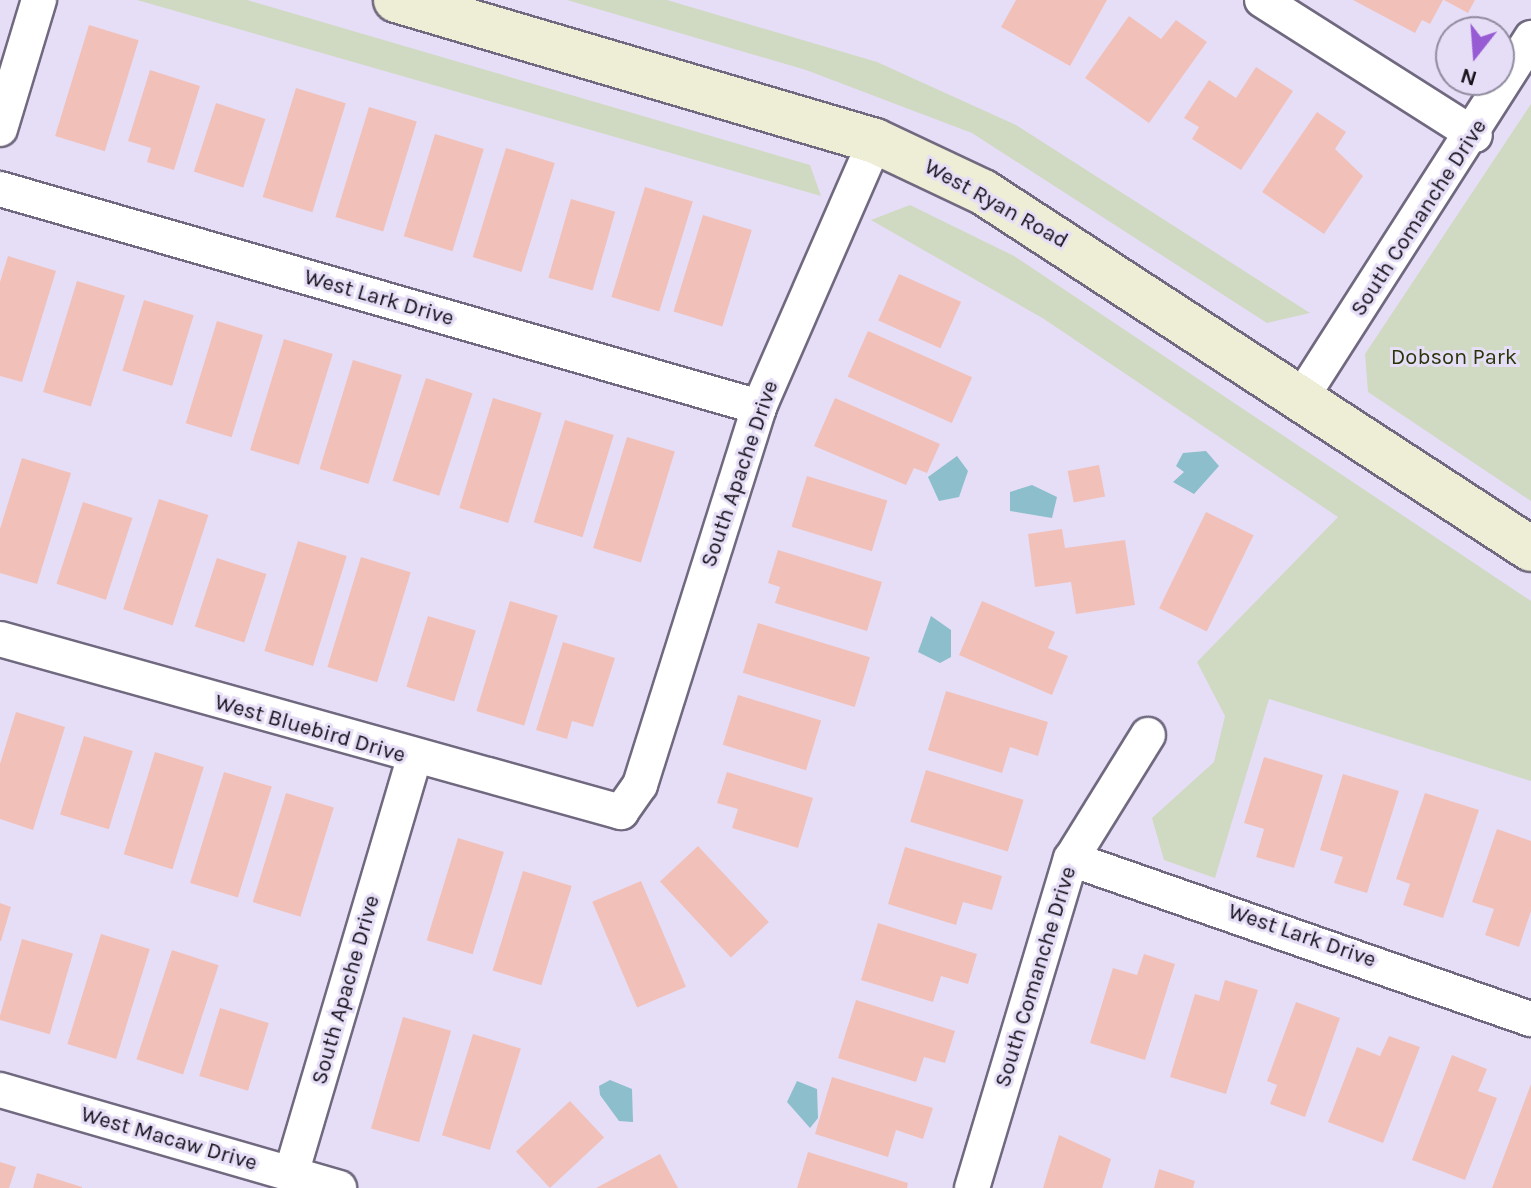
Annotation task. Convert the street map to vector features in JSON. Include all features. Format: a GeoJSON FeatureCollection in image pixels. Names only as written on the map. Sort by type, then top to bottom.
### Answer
{"type":"FeatureCollection","features":[{"type":"Feature","properties":{"kind":"street"},"geometry":{"type":"LineString","coordinates":[[0,129],[39,0]]}},
{"type":"Feature","properties":{"kind":"street","name":"West Ryan Road"},"geometry":{"type":"LineString","coordinates":[[396,0],[875,141],[1057,236],[1303,395],[1531,549]]}},
{"type":"Feature","properties":{"kind":"street"},"geometry":{"type":"LineString","coordinates":[[1262,0],[1475,135]]}},
{"type":"Feature","properties":{"kind":"street","name":"South Comanche Drive"},"geometry":{"type":"LineString","coordinates":[[1303,395],[1475,135],[1531,38]]}},
{"type":"Feature","properties":{"kind":"street","name":"South Apache Drive"},"geometry":{"type":"LineString","coordinates":[[621,812],[640,785],[759,407],[875,141]]}},
{"type":"Feature","properties":{"kind":"street","name":"West Lark Drive"},"geometry":{"type":"LineString","coordinates":[[0,189],[759,407]]}},
{"type":"Feature","properties":{"kind":"street","name":"West Bluebird Drive"},"geometry":{"type":"LineString","coordinates":[[0,639],[414,759],[621,812]]}},
{"type":"Feature","properties":{"kind":"street","name":"South Comanche Drive"},"geometry":{"type":"LineString","coordinates":[[972,1188],[1071,859],[1148,735]]}},
{"type":"Feature","properties":{"kind":"street","name":"South Apache Drive"},"geometry":{"type":"LineString","coordinates":[[291,1174],[414,759]]}},
{"type":"Feature","properties":{"kind":"street","name":"West Lark Drive"},"geometry":{"type":"LineString","coordinates":[[1071,859],[1531,1019]]}},
{"type":"Feature","properties":{"kind":"street","name":"West Macaw Drive"},"geometry":{"type":"LineString","coordinates":[[0,1090],[339,1188]]}},
{"type":"Feature","properties":{"kind":"green space"},"geometry":{"type":"Polygon","coordinates":[[[137,0],[247,0],[810,165],[821,196],[137,0]]]}},
{"type":"Feature","properties":{"kind":"green space"},"geometry":{"type":"Polygon","coordinates":[[[567,0],[667,0],[877,62],[1016,125],[1310,313],[1267,323],[972,133],[806,70],[567,0]]]}},
{"type":"Feature","properties":{"kind":"green space","name":"Dobson Park"},"geometry":{"type":"Polygon","coordinates":[[[1531,104],[1531,501],[1368,392],[1365,354],[1531,104]]]}},
{"type":"Feature","properties":{"kind":"green space"},"geometry":{"type":"Polygon","coordinates":[[[910,205],[1014,256],[1531,601],[1531,781],[1269,699],[1215,878],[1164,860],[1152,818],[1214,762],[1225,716],[1197,662],[1338,517],[1044,319],[871,220],[910,205]]]}},
{"type":"Feature","properties":{"kind":"shaded area"},"geometry":{"type":"Polygon","coordinates":[[[1206,451],[1219,466],[1194,494],[1173,482],[1184,472],[1176,466],[1183,453],[1206,451]]]}},
{"type":"Feature","properties":{"kind":"shaded area"},"geometry":{"type":"Polygon","coordinates":[[[957,456],[968,471],[959,497],[939,501],[928,477],[957,456]]]}},
{"type":"Feature","properties":{"kind":"shaded area"},"geometry":{"type":"Polygon","coordinates":[[[1032,485],[1057,497],[1052,518],[1010,511],[1010,492],[1032,485]]]}},
{"type":"Feature","properties":{"kind":"shaded area"},"geometry":{"type":"Polygon","coordinates":[[[931,616],[951,630],[951,657],[940,663],[918,652],[931,616]]]}},
{"type":"Feature","properties":{"kind":"shaded area"},"geometry":{"type":"Polygon","coordinates":[[[610,1080],[632,1089],[633,1122],[619,1121],[600,1095],[599,1086],[610,1080]]]}},
{"type":"Feature","properties":{"kind":"shaded area"},"geometry":{"type":"Polygon","coordinates":[[[797,1081],[817,1089],[818,1118],[810,1128],[787,1102],[797,1081]]]}},
{"type":"Feature","properties":{"kind":"building"},"geometry":{"type":"Polygon","coordinates":[[[1016,0],[1107,0],[1070,66],[1001,27],[1016,0]]]}},
{"type":"Feature","properties":{"kind":"building"},"geometry":{"type":"Polygon","coordinates":[[[1353,0],[1443,0],[1430,24],[1422,20],[1415,33],[1353,0]]]}},
{"type":"Feature","properties":{"kind":"building"},"geometry":{"type":"Polygon","coordinates":[[[1444,0],[1475,0],[1468,13],[1444,0]]]}},
{"type":"Feature","properties":{"kind":"building"},"geometry":{"type":"Polygon","coordinates":[[[1129,16],[1161,39],[1176,20],[1207,42],[1149,123],[1085,78],[1129,16]]]}},
{"type":"Feature","properties":{"kind":"building"},"geometry":{"type":"Polygon","coordinates":[[[89,25],[139,40],[105,151],[55,136],[89,25]]]}},
{"type":"Feature","properties":{"kind":"building"},"geometry":{"type":"Polygon","coordinates":[[[1256,67],[1293,91],[1241,170],[1192,139],[1199,127],[1184,118],[1209,80],[1236,98],[1256,67]]]}},
{"type":"Feature","properties":{"kind":"building"},"geometry":{"type":"Polygon","coordinates":[[[150,70],[200,86],[174,170],[147,162],[151,148],[128,141],[150,70]]]}},
{"type":"Feature","properties":{"kind":"building"},"geometry":{"type":"Polygon","coordinates":[[[296,88],[346,103],[312,212],[263,197],[296,88]]]}},
{"type":"Feature","properties":{"kind":"building"},"geometry":{"type":"Polygon","coordinates":[[[216,103],[265,119],[243,188],[194,171],[216,103]]]}},
{"type":"Feature","properties":{"kind":"building"},"geometry":{"type":"Polygon","coordinates":[[[369,107],[417,122],[383,232],[335,217],[369,107]]]}},
{"type":"Feature","properties":{"kind":"building"},"geometry":{"type":"Polygon","coordinates":[[[1317,112],[1346,132],[1335,149],[1363,176],[1324,234],[1262,192],[1317,112]]]}},
{"type":"Feature","properties":{"kind":"building"},"geometry":{"type":"Polygon","coordinates":[[[435,134],[484,149],[452,251],[404,236],[435,134]]]}},
{"type":"Feature","properties":{"kind":"building"},"geometry":{"type":"Polygon","coordinates":[[[506,148],[555,163],[521,272],[473,257],[506,148]]]}},
{"type":"Feature","properties":{"kind":"building"},"geometry":{"type":"Polygon","coordinates":[[[645,187],[693,202],[659,312],[611,297],[645,187]]]}},
{"type":"Feature","properties":{"kind":"building"},"geometry":{"type":"Polygon","coordinates":[[[571,199],[615,212],[593,291],[548,278],[571,199]]]}},
{"type":"Feature","properties":{"kind":"building"},"geometry":{"type":"Polygon","coordinates":[[[703,215],[752,230],[722,326],[673,312],[703,215]]]}},
{"type":"Feature","properties":{"kind":"building"},"geometry":{"type":"Polygon","coordinates":[[[8,256],[56,271],[22,382],[0,376],[0,282],[8,256]]]}},
{"type":"Feature","properties":{"kind":"building"},"geometry":{"type":"Polygon","coordinates":[[[899,274],[961,302],[940,348],[878,321],[899,274]]]}},
{"type":"Feature","properties":{"kind":"building"},"geometry":{"type":"Polygon","coordinates":[[[77,281],[125,296],[91,407],[43,392],[77,281]]]}},
{"type":"Feature","properties":{"kind":"building"},"geometry":{"type":"Polygon","coordinates":[[[144,300],[194,315],[172,386],[122,371],[144,300]]]}},
{"type":"Feature","properties":{"kind":"building"},"geometry":{"type":"Polygon","coordinates":[[[217,321],[263,335],[232,437],[186,423],[217,321]]]}},
{"type":"Feature","properties":{"kind":"building"},"geometry":{"type":"Polygon","coordinates":[[[868,331],[972,377],[952,423],[848,377],[868,331]]]}},
{"type":"Feature","properties":{"kind":"building"},"geometry":{"type":"Polygon","coordinates":[[[284,339],[333,354],[299,465],[250,450],[284,339]]]}},
{"type":"Feature","properties":{"kind":"building"},"geometry":{"type":"Polygon","coordinates":[[[353,360],[402,375],[368,484],[320,469],[353,360]]]}},
{"type":"Feature","properties":{"kind":"building"},"geometry":{"type":"Polygon","coordinates":[[[426,378],[473,393],[439,496],[393,481],[426,378]]]}},
{"type":"Feature","properties":{"kind":"building"},"geometry":{"type":"Polygon","coordinates":[[[493,398],[542,413],[508,523],[459,508],[493,398]]]}},
{"type":"Feature","properties":{"kind":"building"},"geometry":{"type":"Polygon","coordinates":[[[835,398],[940,444],[927,473],[914,468],[906,485],[814,446],[835,398]]]}},
{"type":"Feature","properties":{"kind":"building"},"geometry":{"type":"Polygon","coordinates":[[[565,420],[614,435],[582,537],[534,522],[565,420]]]}},
{"type":"Feature","properties":{"kind":"building"},"geometry":{"type":"Polygon","coordinates":[[[627,437],[675,452],[641,563],[593,548],[627,437]]]}},
{"type":"Feature","properties":{"kind":"building"},"geometry":{"type":"Polygon","coordinates":[[[22,458],[71,473],[37,584],[0,573],[0,529],[22,458]]]}},
{"type":"Feature","properties":{"kind":"building"},"geometry":{"type":"Polygon","coordinates":[[[1099,465],[1105,496],[1074,503],[1068,471],[1099,465]]]}},
{"type":"Feature","properties":{"kind":"building"},"geometry":{"type":"Polygon","coordinates":[[[807,476],[887,501],[872,551],[792,527],[807,476]]]}},
{"type":"Feature","properties":{"kind":"building"},"geometry":{"type":"Polygon","coordinates":[[[159,499],[208,515],[173,625],[123,609],[159,499]]]}},
{"type":"Feature","properties":{"kind":"building"},"geometry":{"type":"Polygon","coordinates":[[[83,502],[132,518],[106,600],[56,584],[83,502]]]}},
{"type":"Feature","properties":{"kind":"building"},"geometry":{"type":"Polygon","coordinates":[[[1206,512],[1254,535],[1207,631],[1159,608],[1206,512]]]}},
{"type":"Feature","properties":{"kind":"building"},"geometry":{"type":"Polygon","coordinates":[[[1062,529],[1065,548],[1125,540],[1135,605],[1076,614],[1071,582],[1035,587],[1028,534],[1062,529]]]}},
{"type":"Feature","properties":{"kind":"building"},"geometry":{"type":"Polygon","coordinates":[[[298,541],[347,556],[313,666],[264,651],[298,541]]]}},
{"type":"Feature","properties":{"kind":"building"},"geometry":{"type":"Polygon","coordinates":[[[778,550],[882,582],[867,631],[775,603],[780,587],[768,583],[778,550]]]}},
{"type":"Feature","properties":{"kind":"building"},"geometry":{"type":"Polygon","coordinates":[[[361,557],[411,572],[377,682],[327,667],[361,557]]]}},
{"type":"Feature","properties":{"kind":"building"},"geometry":{"type":"Polygon","coordinates":[[[217,558],[266,574],[244,643],[195,626],[217,558]]]}},
{"type":"Feature","properties":{"kind":"building"},"geometry":{"type":"Polygon","coordinates":[[[510,601],[558,616],[524,726],[476,711],[510,601]]]}},
{"type":"Feature","properties":{"kind":"building"},"geometry":{"type":"Polygon","coordinates":[[[982,601],[1055,632],[1048,648],[1068,656],[1052,695],[959,655],[982,601]]]}},
{"type":"Feature","properties":{"kind":"building"},"geometry":{"type":"Polygon","coordinates":[[[428,616],[476,631],[454,701],[406,687],[428,616]]]}},
{"type":"Feature","properties":{"kind":"building"},"geometry":{"type":"Polygon","coordinates":[[[758,623],[870,657],[855,707],[743,673],[758,623]]]}},
{"type":"Feature","properties":{"kind":"building"},"geometry":{"type":"Polygon","coordinates":[[[563,642],[615,658],[593,727],[572,721],[567,739],[536,730],[563,642]]]}},
{"type":"Feature","properties":{"kind":"building"},"geometry":{"type":"Polygon","coordinates":[[[946,691],[1048,722],[1038,756],[1010,747],[1002,773],[928,750],[946,691]]]}},
{"type":"Feature","properties":{"kind":"building"},"geometry":{"type":"Polygon","coordinates":[[[738,695],[821,720],[806,770],[723,745],[738,695]]]}},
{"type":"Feature","properties":{"kind":"building"},"geometry":{"type":"Polygon","coordinates":[[[16,712],[65,727],[33,830],[0,819],[0,764],[16,712]]]}},
{"type":"Feature","properties":{"kind":"building"},"geometry":{"type":"Polygon","coordinates":[[[84,736],[133,751],[109,829],[60,814],[84,736]]]}},
{"type":"Feature","properties":{"kind":"building"},"geometry":{"type":"Polygon","coordinates":[[[155,752],[204,767],[172,869],[124,854],[155,752]]]}},
{"type":"Feature","properties":{"kind":"building"},"geometry":{"type":"Polygon","coordinates":[[[1264,757],[1323,775],[1294,868],[1256,857],[1264,829],[1244,823],[1264,757]]]}},
{"type":"Feature","properties":{"kind":"building"},"geometry":{"type":"Polygon","coordinates":[[[926,770],[1024,800],[1008,851],[910,822],[926,770]]]}},
{"type":"Feature","properties":{"kind":"building"},"geometry":{"type":"Polygon","coordinates":[[[224,772],[272,787],[238,898],[190,883],[224,772]]]}},
{"type":"Feature","properties":{"kind":"building"},"geometry":{"type":"Polygon","coordinates":[[[727,772],[813,798],[798,848],[732,828],[738,809],[717,803],[727,772]]]}},
{"type":"Feature","properties":{"kind":"building"},"geometry":{"type":"Polygon","coordinates":[[[1343,774],[1399,791],[1367,893],[1334,883],[1343,857],[1320,850],[1343,774]]]}},
{"type":"Feature","properties":{"kind":"building"},"geometry":{"type":"Polygon","coordinates":[[[286,793],[334,808],[300,917],[253,902],[286,793]]]}},
{"type":"Feature","properties":{"kind":"building"},"geometry":{"type":"Polygon","coordinates":[[[1425,793],[1479,810],[1443,918],[1403,905],[1410,884],[1396,879],[1425,793]]]}},
{"type":"Feature","properties":{"kind":"building"},"geometry":{"type":"Polygon","coordinates":[[[1497,829],[1531,841],[1531,911],[1519,947],[1485,935],[1494,909],[1472,902],[1497,829]]]}},
{"type":"Feature","properties":{"kind":"building"},"geometry":{"type":"Polygon","coordinates":[[[458,838],[504,852],[473,954],[427,940],[458,838]]]}},
{"type":"Feature","properties":{"kind":"building"},"geometry":{"type":"Polygon","coordinates":[[[698,846],[769,922],[731,958],[660,881],[698,846]]]}},
{"type":"Feature","properties":{"kind":"building"},"geometry":{"type":"Polygon","coordinates":[[[905,847],[1002,876],[992,910],[963,902],[956,925],[888,904],[905,847]]]}},
{"type":"Feature","properties":{"kind":"building"},"geometry":{"type":"Polygon","coordinates":[[[523,871],[572,886],[541,985],[493,970],[523,871]]]}},
{"type":"Feature","properties":{"kind":"building"},"geometry":{"type":"Polygon","coordinates":[[[641,881],[686,987],[637,1008],[592,902],[641,881]]]}},
{"type":"Feature","properties":{"kind":"building"},"geometry":{"type":"Polygon","coordinates":[[[0,903],[11,907],[1,941],[0,941],[0,903]]]}},
{"type":"Feature","properties":{"kind":"building"},"geometry":{"type":"Polygon","coordinates":[[[878,923],[977,954],[968,984],[941,976],[933,1002],[861,980],[878,923]]]}},
{"type":"Feature","properties":{"kind":"building"},"geometry":{"type":"Polygon","coordinates":[[[101,934],[150,949],[116,1059],[67,1044],[101,934]]]}},
{"type":"Feature","properties":{"kind":"building"},"geometry":{"type":"Polygon","coordinates":[[[22,939],[73,954],[50,1034],[0,1020],[22,939]]]}},
{"type":"Feature","properties":{"kind":"building"},"geometry":{"type":"Polygon","coordinates":[[[172,950],[219,965],[183,1075],[136,1059],[172,950]]]}},
{"type":"Feature","properties":{"kind":"building"},"geometry":{"type":"Polygon","coordinates":[[[1144,954],[1175,964],[1145,1060],[1090,1043],[1113,968],[1137,975],[1144,954]]]}},
{"type":"Feature","properties":{"kind":"building"},"geometry":{"type":"Polygon","coordinates":[[[1225,980],[1258,990],[1226,1094],[1170,1077],[1195,994],[1219,1001],[1225,980]]]}},
{"type":"Feature","properties":{"kind":"building"},"geometry":{"type":"Polygon","coordinates":[[[856,1000],[955,1031],[945,1063],[924,1057],[916,1082],[838,1058],[856,1000]]]}},
{"type":"Feature","properties":{"kind":"building"},"geometry":{"type":"Polygon","coordinates":[[[1296,1002],[1340,1018],[1305,1117],[1270,1104],[1277,1085],[1267,1081],[1296,1002]]]}},
{"type":"Feature","properties":{"kind":"building"},"geometry":{"type":"Polygon","coordinates":[[[220,1008],[269,1023],[248,1091],[199,1076],[220,1008]]]}},
{"type":"Feature","properties":{"kind":"building"},"geometry":{"type":"Polygon","coordinates":[[[403,1017],[451,1031],[419,1142],[371,1129],[403,1017]]]}},
{"type":"Feature","properties":{"kind":"building"},"geometry":{"type":"Polygon","coordinates":[[[473,1034],[521,1049],[490,1150],[442,1135],[473,1034]]]}},
{"type":"Feature","properties":{"kind":"building"},"geometry":{"type":"Polygon","coordinates":[[[1389,1036],[1420,1047],[1383,1143],[1328,1122],[1357,1047],[1380,1056],[1389,1036]]]}},
{"type":"Feature","properties":{"kind":"building"},"geometry":{"type":"Polygon","coordinates":[[[1452,1055],[1487,1069],[1478,1091],[1497,1098],[1465,1180],[1412,1160],[1452,1055]]]}},
{"type":"Feature","properties":{"kind":"building"},"geometry":{"type":"Polygon","coordinates":[[[832,1077],[933,1108],[923,1139],[896,1130],[888,1157],[815,1134],[832,1077]]]}},
{"type":"Feature","properties":{"kind":"building"},"geometry":{"type":"Polygon","coordinates":[[[1531,1084],[1531,1188],[1492,1188],[1531,1084]]]}},
{"type":"Feature","properties":{"kind":"building"},"geometry":{"type":"Polygon","coordinates":[[[570,1101],[604,1138],[550,1188],[516,1151],[570,1101]]]}},
{"type":"Feature","properties":{"kind":"building"},"geometry":{"type":"Polygon","coordinates":[[[1059,1135],[1111,1159],[1102,1188],[1043,1188],[1059,1135]]]}},
{"type":"Feature","properties":{"kind":"building"},"geometry":{"type":"Polygon","coordinates":[[[808,1152],[908,1183],[907,1188],[797,1188],[808,1152]]]}},
{"type":"Feature","properties":{"kind":"building"},"geometry":{"type":"Polygon","coordinates":[[[660,1154],[678,1188],[596,1188],[660,1154]]]}},
{"type":"Feature","properties":{"kind":"building"},"geometry":{"type":"Polygon","coordinates":[[[0,1162],[16,1167],[9,1188],[0,1188],[0,1162]]]}},
{"type":"Feature","properties":{"kind":"building"},"geometry":{"type":"Polygon","coordinates":[[[1159,1169],[1195,1181],[1193,1188],[1154,1188],[1159,1169]]]}},
{"type":"Feature","properties":{"kind":"building"},"geometry":{"type":"Polygon","coordinates":[[[37,1173],[82,1187],[82,1188],[33,1188],[37,1173]]]}}]}
